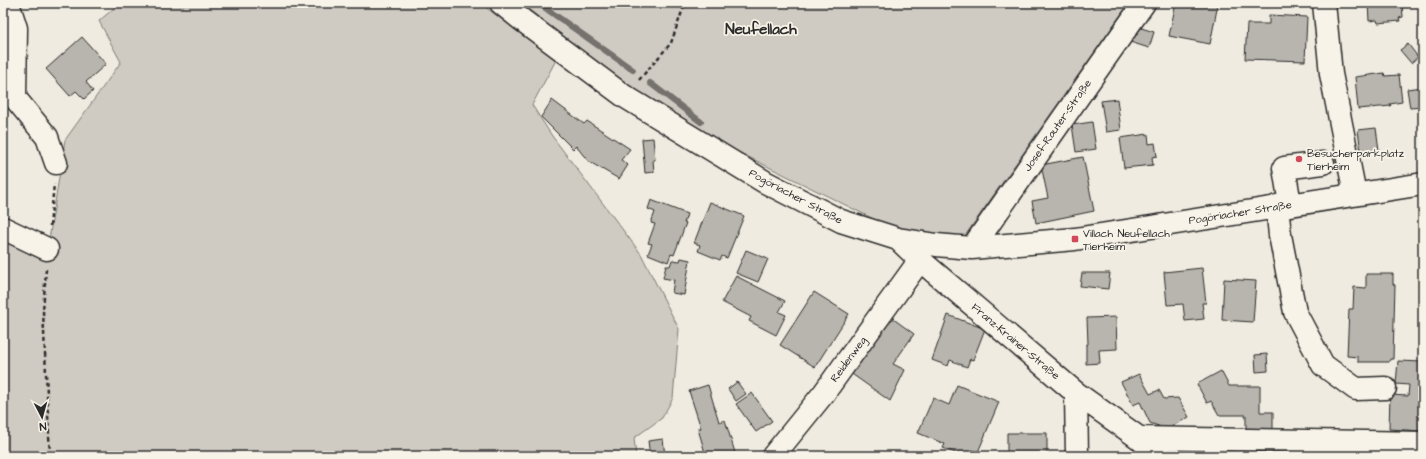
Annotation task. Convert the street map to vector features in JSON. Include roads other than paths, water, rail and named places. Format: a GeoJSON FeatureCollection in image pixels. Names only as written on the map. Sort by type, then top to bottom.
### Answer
{"type":"FeatureCollection","features":[{"type":"Feature","properties":{"kind":"street"},"geometry":{"type":"LineString","coordinates":[[8,3],[16,28],[15,98],[47,137],[56,163]]}},
{"type":"Feature","properties":{"kind":"street","name":"Pogöriacher Straße"},"geometry":{"type":"LineString","coordinates":[[501,3],[624,96],[765,182],[841,221],[898,239],[936,245],[972,248],[1075,239],[1423,184]]}},
{"type":"Feature","properties":{"kind":"street","name":"Josef-Rauter-Straße"},"geometry":{"type":"LineString","coordinates":[[972,248],[1144,3]]}},
{"type":"Feature","properties":{"kind":"street"},"geometry":{"type":"LineString","coordinates":[[1324,3],[1331,74],[1355,194]]}},
{"type":"Feature","properties":{"kind":"street"},"geometry":{"type":"LineString","coordinates":[[1323,163],[1284,168],[1283,205],[1280,235],[1295,312],[1323,365],[1356,389],[1385,388]]}},
{"type":"Feature","properties":{"kind":"street"},"geometry":{"type":"LineString","coordinates":[[3,228],[48,249]]}},
{"type":"Feature","properties":{"kind":"street","name":"Franz-Krainer-Straße"},"geometry":{"type":"LineString","coordinates":[[898,239],[920,260],[1076,393],[1139,438],[1159,456]]}},
{"type":"Feature","properties":{"kind":"street","name":"Reidenweg"},"geometry":{"type":"LineString","coordinates":[[773,456],[824,393],[920,260]]}},
{"type":"Feature","properties":{"kind":"street"},"geometry":{"type":"LineString","coordinates":[[1076,393],[1077,456]]}},
{"type":"Feature","properties":{"kind":"street"},"geometry":{"type":"LineString","coordinates":[[1139,438],[1423,443]]}},
{"type":"Feature","properties":{"kind":"waterway"},"geometry":{"type":"LineString","coordinates":[[538,3],[633,70]]}},
{"type":"Feature","properties":{"kind":"waterway"},"geometry":{"type":"LineString","coordinates":[[650,83],[701,122]]}},
{"type":"Feature","properties":{"kind":"place","name":"Besucherparkplatz Tierheim"},"geometry":{"type":"Point","coordinates":[1299,159]}},
{"type":"Feature","properties":{"kind":"place","name":"Villach Neufellach Tierheim"},"geometry":{"type":"Point","coordinates":[1075,239]}},
{"type":"Feature","properties":{"kind":"district","name":"Neufellach"},"geometry":{"type":"Point","coordinates":[761,29]}}]}
